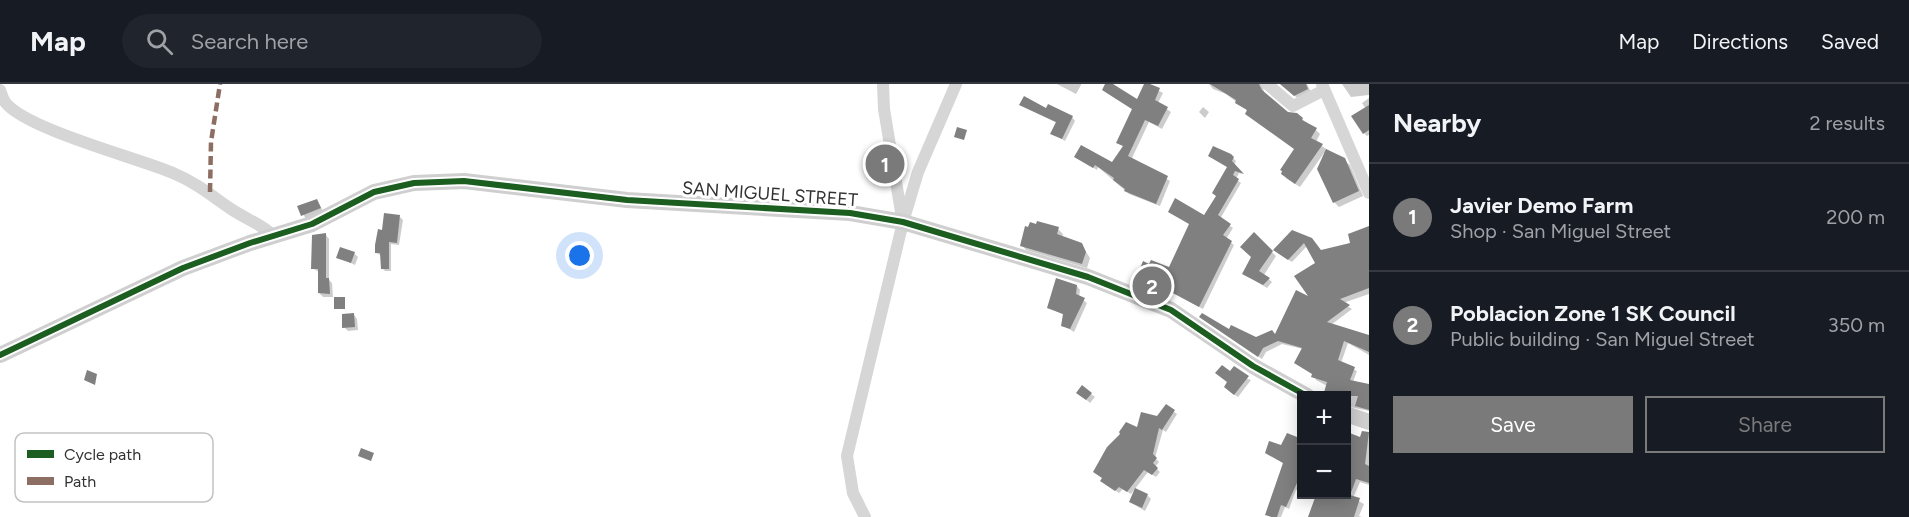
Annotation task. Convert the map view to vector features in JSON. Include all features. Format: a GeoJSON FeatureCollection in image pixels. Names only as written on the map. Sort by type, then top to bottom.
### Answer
{"type":"FeatureCollection","features":[{"type":"Feature","properties":{"kind":"street"},"geometry":{"type":"LineString","coordinates":[[883,84],[884,109],[903,222]]}},
{"type":"Feature","properties":{"kind":"street"},"geometry":{"type":"LineString","coordinates":[[865,517],[853,493],[848,456],[903,222],[918,172],[956,84]]}},
{"type":"Feature","properties":{"kind":"street"},"geometry":{"type":"LineString","coordinates":[[1267,84],[1293,106],[1323,87],[1369,193]]}},
{"type":"Feature","properties":{"kind":"street"},"geometry":{"type":"LineString","coordinates":[[0,86],[5,102],[18,113],[43,126],[174,173],[210,192],[232,210],[265,228],[274,236]]}},
{"type":"Feature","properties":{"kind":"street","name":"SAN MIGUEL STREET"},"geometry":{"type":"LineString","coordinates":[[0,355],[183,268],[312,224],[374,192],[414,183],[464,181],[627,200],[850,213],[903,222],[1088,277],[1172,310],[1253,366],[1298,391]]}},
{"type":"Feature","properties":{"kind":"street"},"geometry":{"type":"LineString","coordinates":[[1351,415],[1369,422]]}},
{"type":"Feature","properties":{"kind":"building"},"geometry":{"type":"Polygon","coordinates":[[[1105,84],[1113,84],[1137,99],[1144,84],[1160,88],[1155,100],[1168,107],[1158,126],[1145,120],[1128,156],[1168,176],[1156,204],[1124,191],[1125,189],[1113,180],[1114,178],[1095,165],[1093,168],[1074,157],[1081,145],[1112,162],[1123,146],[1116,143],[1132,109],[1102,90],[1105,84]]]}},
{"type":"Feature","properties":{"kind":"building"},"geometry":{"type":"Polygon","coordinates":[[[1210,84],[1259,84],[1262,90],[1288,112],[1297,113],[1303,118],[1302,120],[1317,128],[1311,138],[1323,144],[1295,184],[1281,174],[1280,170],[1294,149],[1245,114],[1247,110],[1235,103],[1236,100],[1210,84]]]}},
{"type":"Feature","properties":{"kind":"building"},"geometry":{"type":"Polygon","coordinates":[[[1280,84],[1306,84],[1308,89],[1294,96],[1280,84]]]}},
{"type":"Feature","properties":{"kind":"building"},"geometry":{"type":"Polygon","coordinates":[[[1024,96],[1046,108],[1048,104],[1073,116],[1062,139],[1050,134],[1056,122],[1019,105],[1024,96]]]}},
{"type":"Feature","properties":{"kind":"building"},"geometry":{"type":"Polygon","coordinates":[[[1369,105],[1369,130],[1363,134],[1351,116],[1369,105]]]}},
{"type":"Feature","properties":{"kind":"building"},"geometry":{"type":"Polygon","coordinates":[[[957,127],[967,130],[964,140],[954,137],[957,127]]]}},
{"type":"Feature","properties":{"kind":"building"},"geometry":{"type":"Polygon","coordinates":[[[1213,146],[1231,154],[1234,157],[1232,161],[1244,174],[1235,171],[1233,175],[1239,179],[1218,215],[1231,224],[1223,235],[1232,241],[1199,307],[1160,286],[1159,289],[1136,279],[1143,261],[1149,264],[1151,260],[1169,267],[1189,224],[1168,212],[1175,198],[1204,215],[1216,196],[1212,193],[1227,167],[1208,156],[1213,146]]]}},
{"type":"Feature","properties":{"kind":"building"},"geometry":{"type":"Polygon","coordinates":[[[1326,149],[1345,158],[1359,191],[1333,203],[1317,169],[1326,149]]]}},
{"type":"Feature","properties":{"kind":"building"},"geometry":{"type":"Polygon","coordinates":[[[317,199],[321,208],[301,216],[297,206],[317,199]]]}},
{"type":"Feature","properties":{"kind":"building"},"geometry":{"type":"Polygon","coordinates":[[[384,213],[400,215],[397,243],[389,242],[389,269],[381,269],[380,253],[375,253],[378,229],[382,230],[384,213]]]}},
{"type":"Feature","properties":{"kind":"building"},"geometry":{"type":"Polygon","coordinates":[[[1037,221],[1059,227],[1057,234],[1082,243],[1086,252],[1082,264],[1020,246],[1025,226],[1028,227],[1030,222],[1036,224],[1037,221]]]}},
{"type":"Feature","properties":{"kind":"building"},"geometry":{"type":"Polygon","coordinates":[[[1369,226],[1369,288],[1340,299],[1350,305],[1327,322],[1369,335],[1369,352],[1344,341],[1338,360],[1355,367],[1350,380],[1369,384],[1369,410],[1355,406],[1358,396],[1351,396],[1351,391],[1324,391],[1327,382],[1311,377],[1312,374],[1294,363],[1302,348],[1278,341],[1263,348],[1258,357],[1199,317],[1202,313],[1229,329],[1231,325],[1256,337],[1272,330],[1275,334],[1296,290],[1308,296],[1294,276],[1315,263],[1304,243],[1288,260],[1273,250],[1292,230],[1312,238],[1321,250],[1350,243],[1348,234],[1369,226]]]}},
{"type":"Feature","properties":{"kind":"building"},"geometry":{"type":"Polygon","coordinates":[[[1254,232],[1273,251],[1259,271],[1270,278],[1263,285],[1242,274],[1251,257],[1240,247],[1254,232]]]}},
{"type":"Feature","properties":{"kind":"building"},"geometry":{"type":"Polygon","coordinates":[[[326,233],[326,278],[329,278],[330,294],[318,293],[318,269],[311,269],[312,235],[326,233]]]}},
{"type":"Feature","properties":{"kind":"building"},"geometry":{"type":"Polygon","coordinates":[[[340,247],[355,252],[351,263],[336,258],[340,247]]]}},
{"type":"Feature","properties":{"kind":"building"},"geometry":{"type":"Polygon","coordinates":[[[1056,278],[1077,285],[1076,294],[1085,298],[1070,329],[1061,326],[1063,314],[1047,308],[1056,278]]]}},
{"type":"Feature","properties":{"kind":"building"},"geometry":{"type":"Polygon","coordinates":[[[334,297],[345,297],[345,309],[334,309],[334,297]]]}},
{"type":"Feature","properties":{"kind":"building"},"geometry":{"type":"Polygon","coordinates":[[[354,313],[355,327],[342,328],[342,314],[354,313]]]}},
{"type":"Feature","properties":{"kind":"building"},"geometry":{"type":"Polygon","coordinates":[[[1222,365],[1230,371],[1234,366],[1249,376],[1234,395],[1224,387],[1227,382],[1215,373],[1222,365]]]}},
{"type":"Feature","properties":{"kind":"building"},"geometry":{"type":"Polygon","coordinates":[[[87,370],[97,374],[95,385],[84,380],[87,370]]]}},
{"type":"Feature","properties":{"kind":"building"},"geometry":{"type":"Polygon","coordinates":[[[1082,385],[1092,393],[1086,400],[1076,393],[1082,385]]]}},
{"type":"Feature","properties":{"kind":"building"},"geometry":{"type":"Polygon","coordinates":[[[1166,404],[1175,410],[1162,430],[1159,428],[1153,454],[1157,458],[1153,463],[1158,468],[1152,475],[1144,470],[1127,492],[1119,487],[1115,491],[1100,481],[1102,478],[1093,472],[1107,447],[1120,434],[1126,422],[1137,427],[1141,412],[1157,416],[1166,404]]]}},
{"type":"Feature","properties":{"kind":"building"},"geometry":{"type":"Polygon","coordinates":[[[1362,431],[1369,432],[1365,464],[1369,466],[1369,483],[1356,479],[1351,492],[1351,434],[1360,437],[1362,431]]]}},
{"type":"Feature","properties":{"kind":"building"},"geometry":{"type":"Polygon","coordinates":[[[1287,433],[1297,437],[1297,483],[1286,507],[1281,505],[1277,517],[1272,517],[1265,515],[1283,463],[1265,453],[1269,441],[1281,445],[1287,433]]]}},
{"type":"Feature","properties":{"kind":"building"},"geometry":{"type":"Polygon","coordinates":[[[361,448],[374,453],[371,461],[358,456],[361,448]]]}},
{"type":"Feature","properties":{"kind":"building"},"geometry":{"type":"Polygon","coordinates":[[[1135,488],[1148,494],[1142,508],[1129,502],[1135,488]]]}},
{"type":"Feature","properties":{"kind":"building"},"geometry":{"type":"Polygon","coordinates":[[[1351,495],[1360,498],[1354,517],[1308,517],[1315,499],[1351,499],[1351,495]]]}},
{"type":"Feature","properties":{"kind":"marked path"},"geometry":{"type":"LineString","coordinates":[[210,192],[211,142],[220,84]]}},
{"type":"Feature","properties":{"kind":"cycle path"},"geometry":{"type":"LineString","coordinates":[[0,355],[183,268],[250,243],[312,224],[374,192],[414,183],[464,181],[627,200],[850,213],[903,222],[1088,277],[1171,310],[1253,366],[1298,391]]}},
{"type":"Feature","properties":{"kind":"place","name":"Javier Demo Farm"},"geometry":{"type":"Point","coordinates":[885,164]}},
{"type":"Feature","properties":{"kind":"place","name":"Poblacion Zone 1 SK Council"},"geometry":{"type":"Point","coordinates":[1152,286]}}]}
